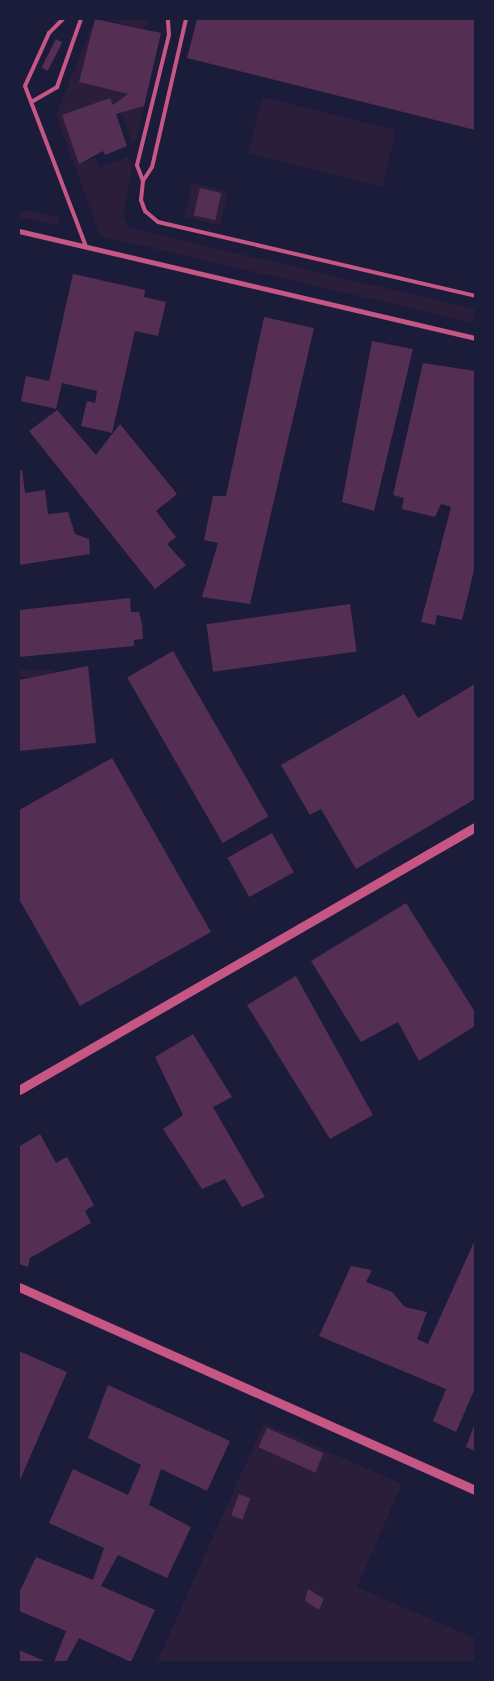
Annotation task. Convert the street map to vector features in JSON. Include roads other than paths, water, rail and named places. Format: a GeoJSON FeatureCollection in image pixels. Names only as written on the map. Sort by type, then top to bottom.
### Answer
{"type":"FeatureCollection","features":[{"type":"Feature","properties":{"kind":"street"},"geometry":{"type":"LineString","coordinates":[[19,231],[475,338]]}},
{"type":"Feature","properties":{"kind":"street"},"geometry":{"type":"LineString","coordinates":[[19,1090],[475,827]]}},
{"type":"Feature","properties":{"kind":"street"},"geometry":{"type":"LineString","coordinates":[[19,1287],[475,1490]]}},
{"type":"Feature","properties":{"kind":"lane"},"geometry":{"type":"LineString","coordinates":[[63,19],[48,33],[26,77],[86,247]]}},
{"type":"Feature","properties":{"kind":"lane"},"geometry":{"type":"LineString","coordinates":[[33,101],[57,87],[81,19]]}},
{"type":"Feature","properties":{"kind":"lane"},"geometry":{"type":"LineString","coordinates":[[168,19],[170,35],[137,164],[143,181],[141,200],[158,222],[475,296]]}},
{"type":"Feature","properties":{"kind":"lane"},"geometry":{"type":"LineString","coordinates":[[143,181],[152,167],[186,19]]}}]}
